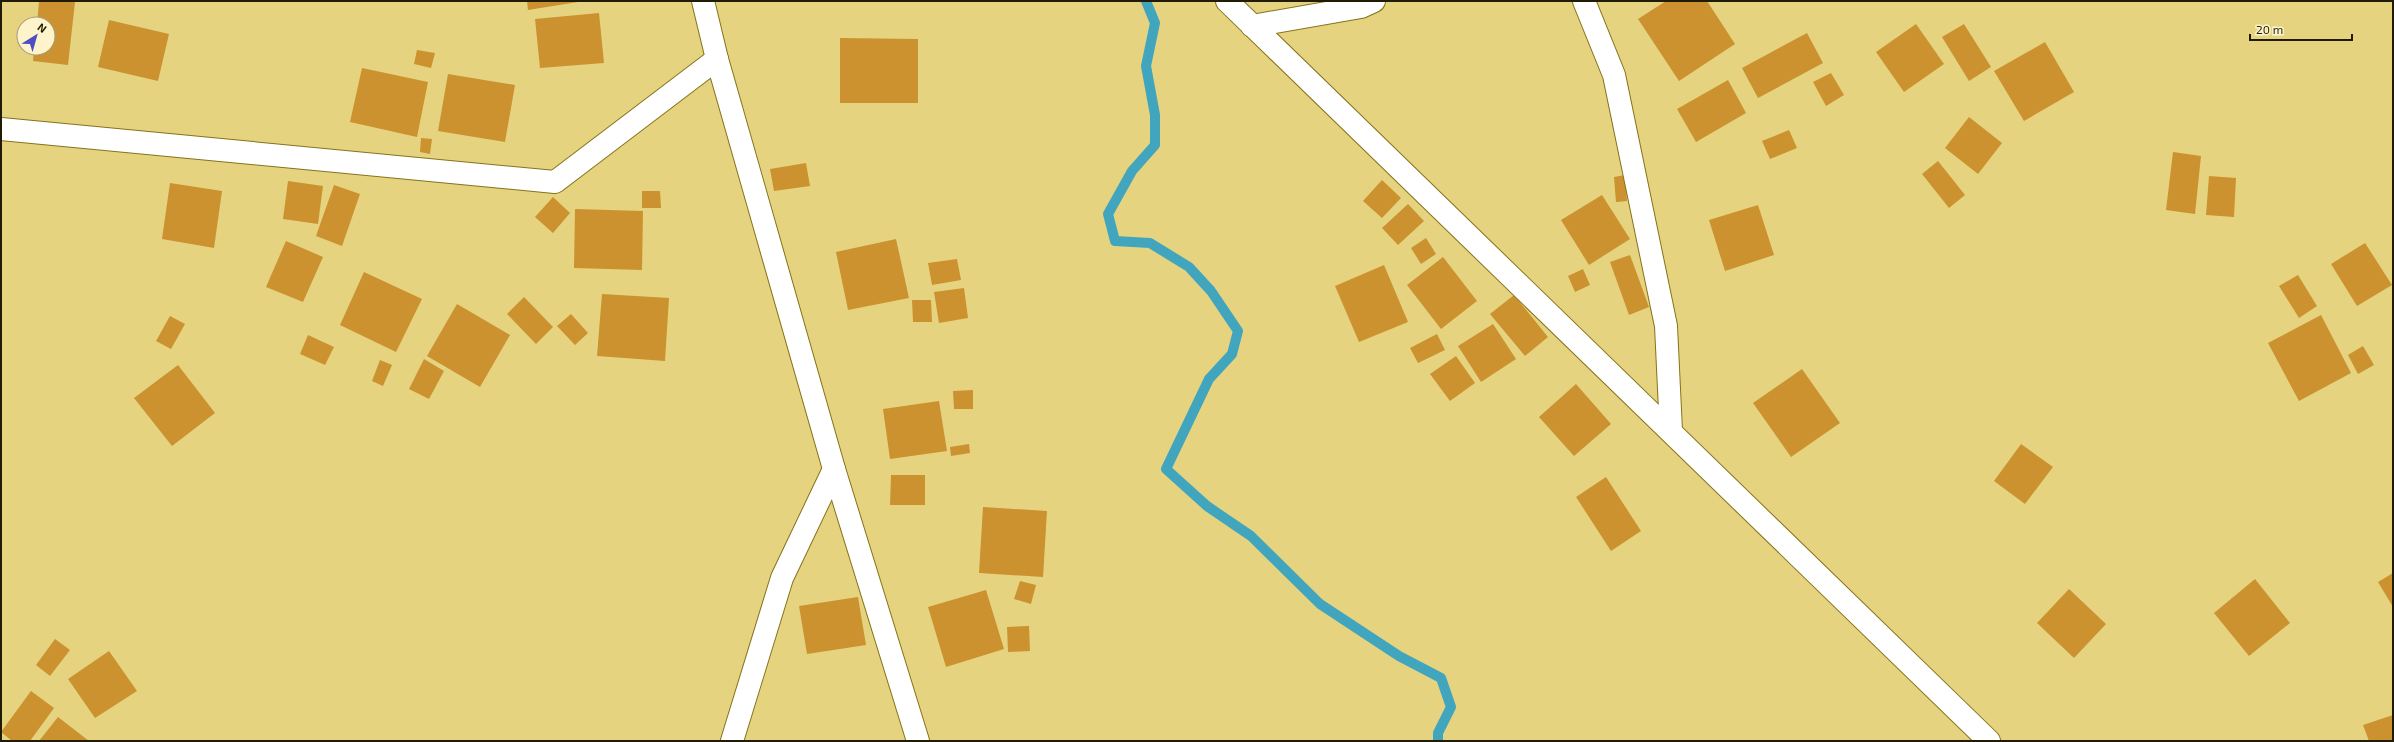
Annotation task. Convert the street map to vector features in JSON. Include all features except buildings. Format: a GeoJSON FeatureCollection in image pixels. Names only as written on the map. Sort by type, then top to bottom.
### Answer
{"type":"FeatureCollection","features":[{"type":"Feature","properties":{"kind":"street"},"geometry":{"type":"LineString","coordinates":[[703,1],[717,59],[834,469],[918,741]]}},
{"type":"Feature","properties":{"kind":"street"},"geometry":{"type":"LineString","coordinates":[[1227,1],[1989,741]]}},
{"type":"Feature","properties":{"kind":"street"},"geometry":{"type":"LineString","coordinates":[[1252,26],[1361,7],[1374,1]]}},
{"type":"Feature","properties":{"kind":"street"},"geometry":{"type":"LineString","coordinates":[[1584,1],[1614,75],[1666,326],[1671,431]]}},
{"type":"Feature","properties":{"kind":"street"},"geometry":{"type":"LineString","coordinates":[[1,129],[554,182],[717,59]]}},
{"type":"Feature","properties":{"kind":"street"},"geometry":{"type":"LineString","coordinates":[[732,741],[782,578],[834,469]]}},
{"type":"Feature","properties":{"kind":"waterway"},"geometry":{"type":"LineString","coordinates":[[1146,1],[1155,23],[1146,66],[1155,115],[1155,145],[1132,171],[1108,214],[1115,241],[1150,243],[1189,267],[1211,291],[1238,331],[1232,354],[1209,379],[1166,469],[1207,506],[1251,536],[1320,604],[1399,656],[1441,678],[1451,707],[1438,733],[1438,741]]}}]}
